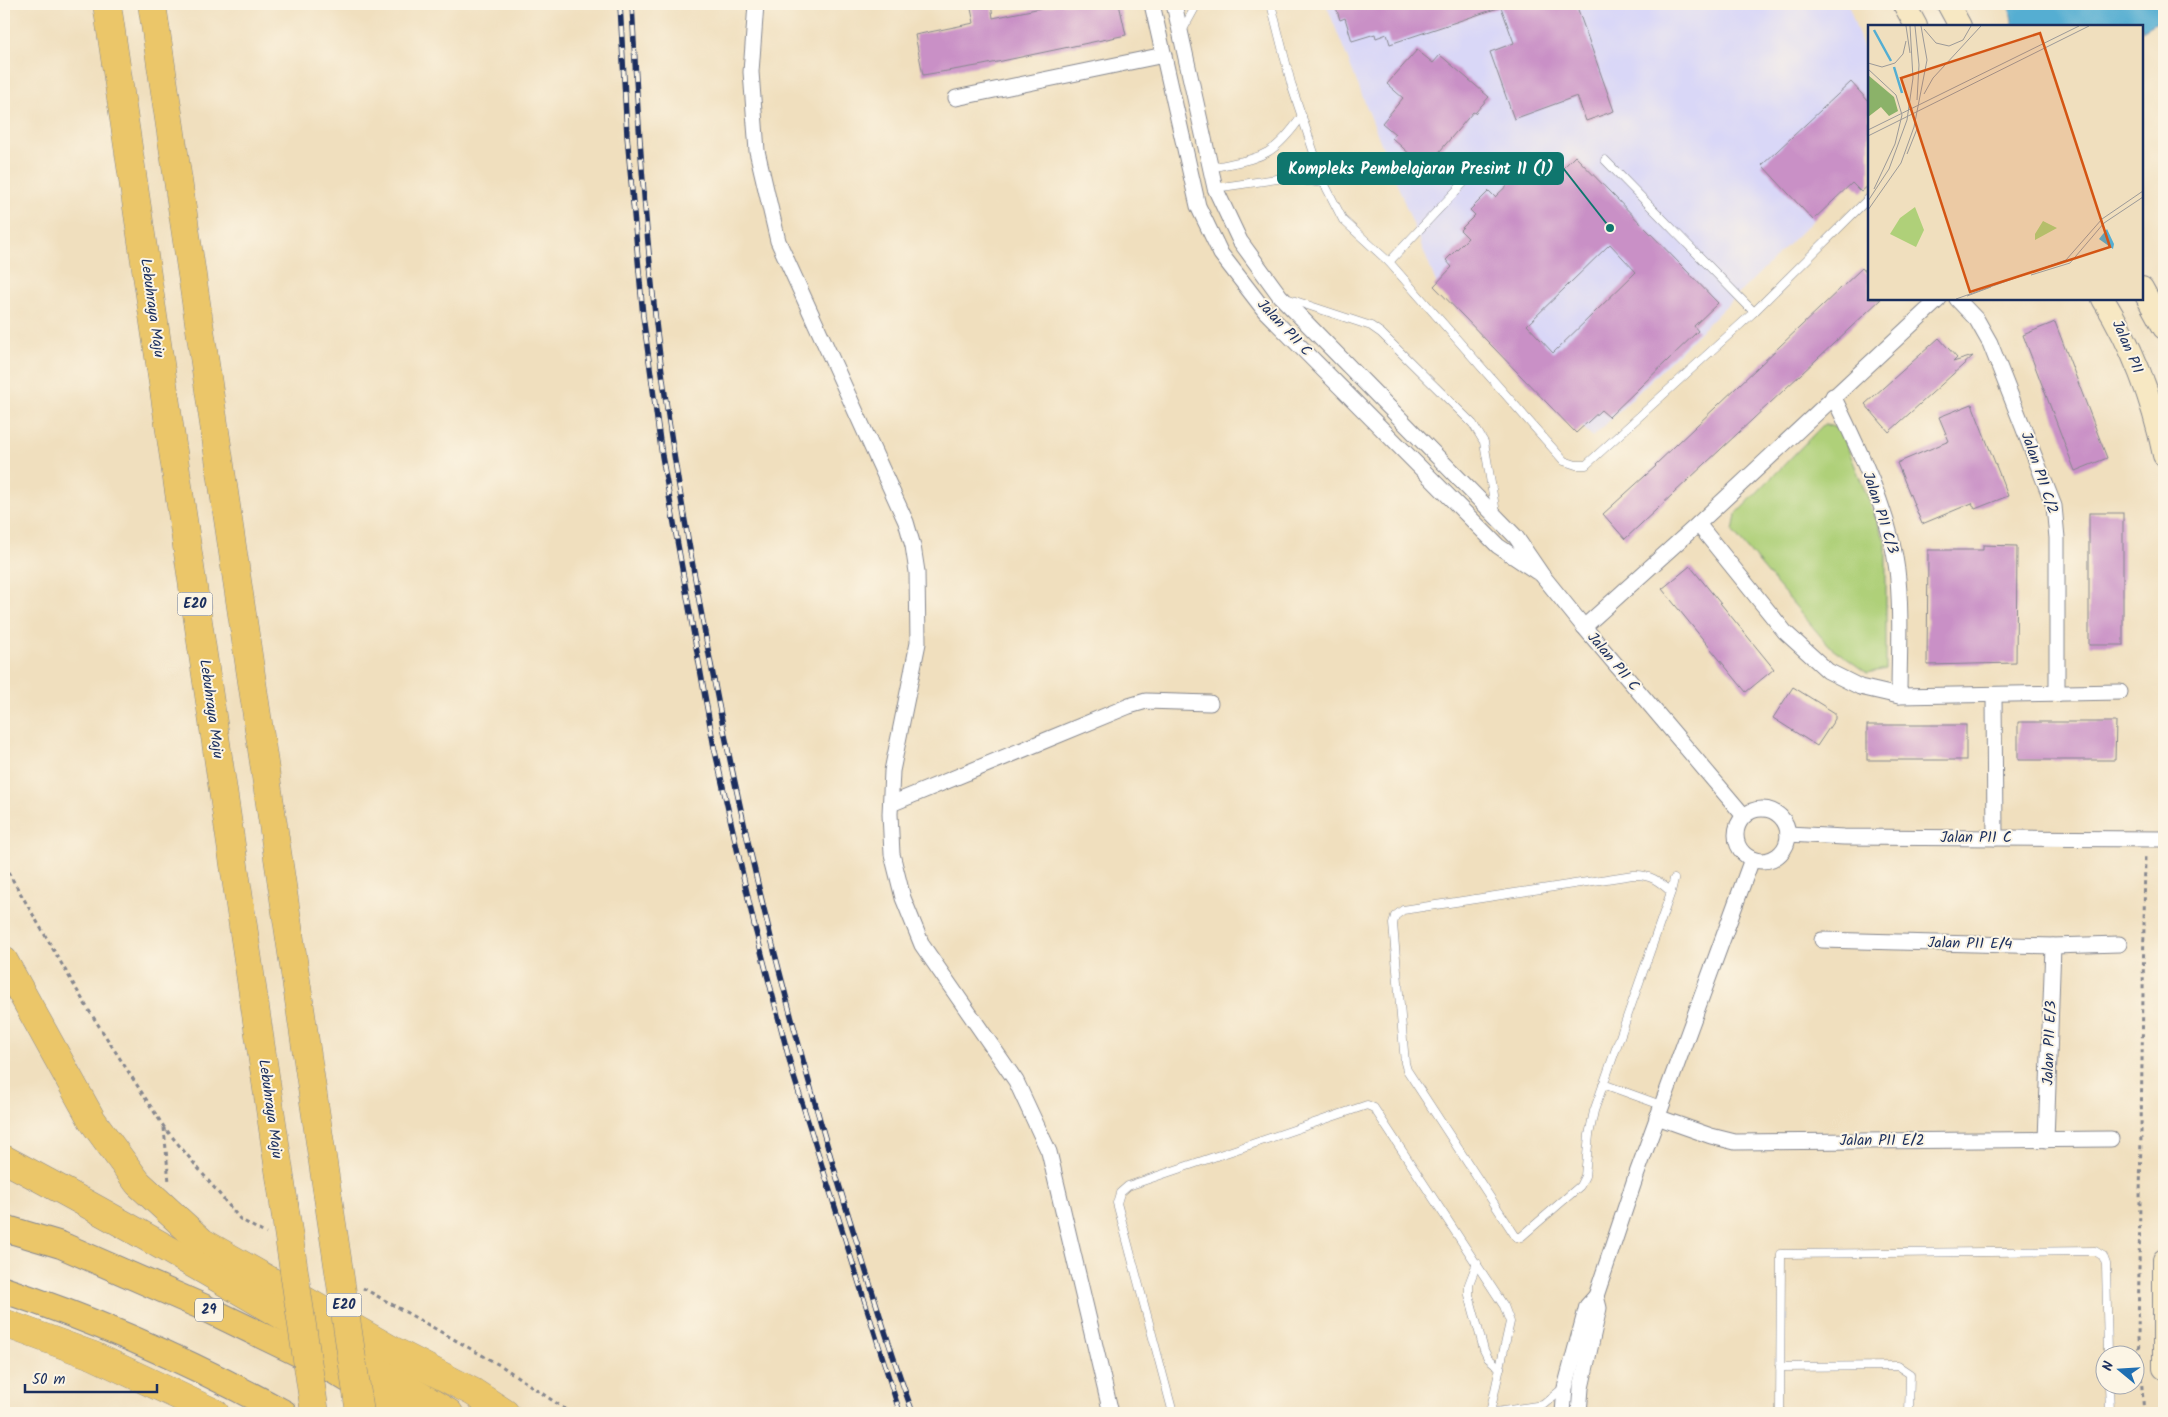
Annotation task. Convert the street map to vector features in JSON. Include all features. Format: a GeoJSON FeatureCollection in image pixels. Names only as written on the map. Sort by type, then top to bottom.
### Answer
{"type":"FeatureCollection","features":[{"type":"Feature","properties":{"kind":"highway","name":"Lebuhraya Maju"},"geometry":{"type":"LineString","coordinates":[[107,4],[314,1413]]}},
{"type":"Feature","properties":{"kind":"highway","name":"E20"},"geometry":{"type":"LineString","coordinates":[[152,4],[360,1413]]}},
{"type":"Feature","properties":{"kind":"highway"},"geometry":{"type":"LineString","coordinates":[[4,961],[92,1120],[138,1183],[202,1242],[392,1350],[474,1392],[505,1413]]}},
{"type":"Feature","properties":{"kind":"highway"},"geometry":{"type":"LineString","coordinates":[[4,1159],[108,1214],[238,1288],[449,1413]]}},
{"type":"Feature","properties":{"kind":"highway","name":"29"},"geometry":{"type":"LineString","coordinates":[[4,1228],[61,1245],[203,1307],[331,1368],[405,1413]]}},
{"type":"Feature","properties":{"kind":"highway"},"geometry":{"type":"LineString","coordinates":[[4,1290],[137,1340],[205,1371],[284,1413]]}},
{"type":"Feature","properties":{"kind":"highway"},"geometry":{"type":"LineString","coordinates":[[4,1323],[94,1356],[215,1413]]}},
{"type":"Feature","properties":{"kind":"main road"},"geometry":{"type":"LineString","coordinates":[[1904,4],[1915,25]]}},
{"type":"Feature","properties":{"kind":"main road"},"geometry":{"type":"LineString","coordinates":[[1948,4],[1959,25]]}},
{"type":"Feature","properties":{"kind":"main road"},"geometry":{"type":"LineString","coordinates":[[2143,290],[2164,328]]}},
{"type":"Feature","properties":{"kind":"main road","name":"Jalan P11"},"geometry":{"type":"LineString","coordinates":[[2104,300],[2126,341],[2152,409],[2164,455]]}},
{"type":"Feature","properties":{"kind":"main road"},"geometry":{"type":"LineString","coordinates":[[2164,1260],[2164,1368]]}},
{"type":"Feature","properties":{"kind":"street"},"geometry":{"type":"LineString","coordinates":[[756,4],[751,72],[757,151],[778,241],[906,522],[913,546],[920,606],[918,643],[892,771],[891,804],[892,854],[903,898],[922,945],[1016,1081],[1049,1152],[1112,1413]]}},
{"type":"Feature","properties":{"kind":"street","name":"Jalan P11 C"},"geometry":{"type":"LineString","coordinates":[[1152,4],[1198,206],[1221,254],[1265,311],[1498,546],[1542,575]]}},
{"type":"Feature","properties":{"kind":"street","name":"Jalan P11 C"},"geometry":{"type":"LineString","coordinates":[[1174,4],[1215,188],[1240,241],[1280,296],[1516,536],[1542,575],[1584,627],[1744,816]]}},
{"type":"Feature","properties":{"kind":"street"},"geometry":{"type":"LineString","coordinates":[[956,98],[1164,55]]}},
{"type":"Feature","properties":{"kind":"street"},"geometry":{"type":"LineString","coordinates":[[1584,627],[1939,300]]}},
{"type":"Feature","properties":{"kind":"street","name":"Jalan P11 C/2"},"geometry":{"type":"LineString","coordinates":[[1958,300],[1977,320],[1990,343],[2054,506],[2057,538],[2057,694]]}},
{"type":"Feature","properties":{"kind":"street","name":"Jalan P11 C/3"},"geometry":{"type":"LineString","coordinates":[[1833,396],[1856,444],[1892,539],[1898,572],[1899,696]]}},
{"type":"Feature","properties":{"kind":"street"},"geometry":{"type":"LineString","coordinates":[[1698,524],[1786,632],[1828,672],[1860,687],[1899,696],[1994,696],[2120,692]]}},
{"type":"Feature","properties":{"kind":"street"},"geometry":{"type":"LineString","coordinates":[[1994,696],[1995,838]]}},
{"type":"Feature","properties":{"kind":"street"},"geometry":{"type":"LineString","coordinates":[[891,804],[1129,706],[1146,701],[1210,703]]}},
{"type":"Feature","properties":{"kind":"street"},"geometry":{"type":"LineString","coordinates":[[1757,809],[1772,811],[1784,822],[1788,834],[1786,845],[1775,857],[1768,860],[1752,859],[1740,848],[1737,840],[1739,824],[1744,816],[1757,809]]}},
{"type":"Feature","properties":{"kind":"street","name":"Jalan P11 C"},"geometry":{"type":"LineString","coordinates":[[1788,834],[2164,839]]}},
{"type":"Feature","properties":{"kind":"street"},"geometry":{"type":"LineString","coordinates":[[1564,1413],[1566,1385],[1586,1306],[1596,1296],[1659,1111],[1752,859]]}},
{"type":"Feature","properties":{"kind":"street","name":"Jalan P11 E/4"},"geometry":{"type":"LineString","coordinates":[[1822,940],[2054,946],[2119,944]]}},
{"type":"Feature","properties":{"kind":"street","name":"Jalan P11 E/3"},"geometry":{"type":"LineString","coordinates":[[2046,1140],[2054,946]]}},
{"type":"Feature","properties":{"kind":"street","name":"Jalan P11 E/2"},"geometry":{"type":"LineString","coordinates":[[1659,1111],[1711,1136],[1735,1142],[2111,1139]]}},
{"type":"Feature","properties":{"kind":"street"},"geometry":{"type":"LineString","coordinates":[[1579,1413],[1581,1388],[1599,1308],[1596,1296]]}},
{"type":"Feature","properties":{"kind":"lane"},"geometry":{"type":"LineString","coordinates":[[1181,34],[1196,4]]}},
{"type":"Feature","properties":{"kind":"lane"},"geometry":{"type":"LineString","coordinates":[[1271,4],[1302,116],[1324,183],[1343,220],[1389,262],[1564,461],[1576,465],[1586,465],[1754,312],[1868,199]]}},
{"type":"Feature","properties":{"kind":"lane"},"geometry":{"type":"LineString","coordinates":[[1211,168],[1266,156],[1279,146],[1302,116]]}},
{"type":"Feature","properties":{"kind":"lane"},"geometry":{"type":"LineString","coordinates":[[1605,160],[1754,312]]}},
{"type":"Feature","properties":{"kind":"lane"},"geometry":{"type":"LineString","coordinates":[[1389,262],[1471,175]]}},
{"type":"Feature","properties":{"kind":"lane"},"geometry":{"type":"LineString","coordinates":[[1215,188],[1284,178],[1324,183]]}},
{"type":"Feature","properties":{"kind":"lane"},"geometry":{"type":"LineString","coordinates":[[1280,296],[1371,326],[1381,333],[1473,424],[1484,442],[1497,517]]}},
{"type":"Feature","properties":{"kind":"lane"},"geometry":{"type":"LineString","coordinates":[[1671,892],[1657,880],[1643,874],[1403,910],[1395,916],[1393,924],[1405,1063],[1516,1237],[1521,1237],[1580,1186],[1585,1176],[1592,1119],[1671,892],[1674,879]]}},
{"type":"Feature","properties":{"kind":"lane"},"geometry":{"type":"LineString","coordinates":[[1603,1084],[1659,1111]]}},
{"type":"Feature","properties":{"kind":"lane"},"geometry":{"type":"LineString","coordinates":[[1173,1413],[1117,1203],[1120,1193],[1128,1186],[1367,1105],[1374,1108],[1504,1306],[1510,1322],[1490,1413],[1543,1405],[1556,1396],[1566,1385]]}},
{"type":"Feature","properties":{"kind":"lane"},"geometry":{"type":"LineString","coordinates":[[1780,1413],[1781,1254],[2096,1251],[2103,1256],[2106,1264],[2108,1344]]}},
{"type":"Feature","properties":{"kind":"lane"},"geometry":{"type":"LineString","coordinates":[[1477,1263],[1469,1284],[1469,1295],[1484,1350],[1500,1368]]}},
{"type":"Feature","properties":{"kind":"lane"},"geometry":{"type":"LineString","coordinates":[[1780,1367],[1898,1366],[1910,1374],[1910,1413]]}},
{"type":"Feature","properties":{"kind":"lane"},"geometry":{"type":"LineString","coordinates":[[2109,1394],[2110,1413]]}},
{"type":"Feature","properties":{"kind":"path"},"geometry":{"type":"LineString","coordinates":[[2144,839],[2138,1338],[2144,1413]]}},
{"type":"Feature","properties":{"kind":"path"},"geometry":{"type":"LineString","coordinates":[[4,865],[88,1009],[164,1128],[240,1219],[274,1238]]}},
{"type":"Feature","properties":{"kind":"path"},"geometry":{"type":"LineString","coordinates":[[164,1128],[170,1183]]}},
{"type":"Feature","properties":{"kind":"path"},"geometry":{"type":"LineString","coordinates":[[359,1286],[503,1367],[571,1413]]}},
{"type":"Feature","properties":{"kind":"shaded area"},"geometry":{"type":"Polygon","coordinates":[[[1326,4],[1848,4],[1868,61],[1868,166],[1593,437],[1439,290],[1326,4]]]}},
{"type":"Feature","properties":{"kind":"green space"},"geometry":{"type":"Polygon","coordinates":[[[1824,424],[1840,429],[1886,543],[1886,669],[1867,673],[1828,645],[1733,532],[1736,514],[1824,424]]]}},
{"type":"Feature","properties":{"kind":"water"},"geometry":{"type":"Polygon","coordinates":[[[2009,4],[2164,4],[2164,18],[2143,30],[2143,25],[2013,25],[2009,4]]]}},
{"type":"Feature","properties":{"kind":"building"},"geometry":{"type":"Polygon","coordinates":[[[970,4],[991,4],[993,18],[1060,4],[1119,4],[1126,35],[983,65],[923,75],[915,35],[974,23],[970,4]]]}},
{"type":"Feature","properties":{"kind":"building"},"geometry":{"type":"Polygon","coordinates":[[[1335,4],[1576,4],[1614,111],[1586,121],[1577,96],[1514,119],[1490,52],[1514,43],[1501,7],[1390,44],[1387,34],[1376,38],[1375,34],[1352,41],[1345,18],[1340,20],[1335,4]]]}},
{"type":"Feature","properties":{"kind":"building"},"geometry":{"type":"Polygon","coordinates":[[[1417,50],[1433,63],[1440,55],[1489,97],[1475,113],[1473,112],[1429,164],[1416,153],[1413,157],[1392,138],[1395,134],[1382,123],[1403,98],[1387,84],[1417,50]]]}},
{"type":"Feature","properties":{"kind":"building"},"geometry":{"type":"Polygon","coordinates":[[[1851,82],[1868,101],[1868,186],[1861,192],[1852,183],[1813,220],[1762,165],[1851,82]]]}},
{"type":"Feature","properties":{"kind":"building"},"geometry":{"type":"Polygon","coordinates":[[[1575,156],[1718,303],[1694,326],[1698,331],[1609,417],[1601,410],[1576,433],[1434,286],[1452,267],[1446,260],[1468,238],[1460,230],[1475,215],[1470,210],[1489,191],[1495,197],[1520,173],[1530,183],[1551,161],[1560,171],[1575,156]],[[1610,244],[1527,325],[1553,353],[1636,272],[1610,244]]]}},
{"type":"Feature","properties":{"kind":"building"},"geometry":{"type":"Polygon","coordinates":[[[1862,268],[1868,275],[1868,300],[1880,300],[1625,539],[1603,514],[1862,268]]]}},
{"type":"Feature","properties":{"kind":"building"},"geometry":{"type":"Polygon","coordinates":[[[2055,322],[2107,458],[2075,471],[2023,335],[2055,322]]]}},
{"type":"Feature","properties":{"kind":"building"},"geometry":{"type":"Polygon","coordinates":[[[1939,338],[1957,358],[1953,362],[1973,356],[1889,432],[1865,404],[1939,338]]]}},
{"type":"Feature","properties":{"kind":"building"},"geometry":{"type":"Polygon","coordinates":[[[1972,404],[2008,496],[1975,509],[1972,503],[1922,524],[1897,463],[1949,441],[1939,417],[1972,404]]]}},
{"type":"Feature","properties":{"kind":"building"},"geometry":{"type":"Polygon","coordinates":[[[2089,513],[2123,513],[2123,645],[2089,645],[2089,513]]]}},
{"type":"Feature","properties":{"kind":"building"},"geometry":{"type":"Polygon","coordinates":[[[1983,545],[2017,546],[2016,663],[1927,665],[1928,550],[1983,550],[1983,545]]]}},
{"type":"Feature","properties":{"kind":"building"},"geometry":{"type":"Polygon","coordinates":[[[1690,566],[1774,669],[1746,692],[1662,589],[1690,566]]]}},
{"type":"Feature","properties":{"kind":"building"},"geometry":{"type":"Polygon","coordinates":[[[1793,687],[1835,713],[1835,719],[1817,746],[1773,718],[1793,687]]]}},
{"type":"Feature","properties":{"kind":"building"},"geometry":{"type":"Polygon","coordinates":[[[2018,722],[2116,722],[2115,760],[2018,760],[2018,722]]]}},
{"type":"Feature","properties":{"kind":"building"},"geometry":{"type":"Polygon","coordinates":[[[1867,725],[1966,725],[1966,760],[1867,760],[1867,725]]]}},
{"type":"Feature","properties":{"kind":"railway"},"geometry":{"type":"LineString","coordinates":[[620,4],[627,135],[643,316],[662,456],[714,747],[754,924],[793,1074],[900,1413]]}},
{"type":"Feature","properties":{"kind":"railway"},"geometry":{"type":"LineString","coordinates":[[632,4],[644,198],[660,356],[685,521],[722,722],[756,878],[795,1032],[839,1186],[899,1375],[913,1413]]}},
{"type":"Feature","properties":{"kind":"place","name":"Kompleks Pembelajaran Presint 11 (1)"},"geometry":{"type":"Point","coordinates":[1610,228]}}]}
